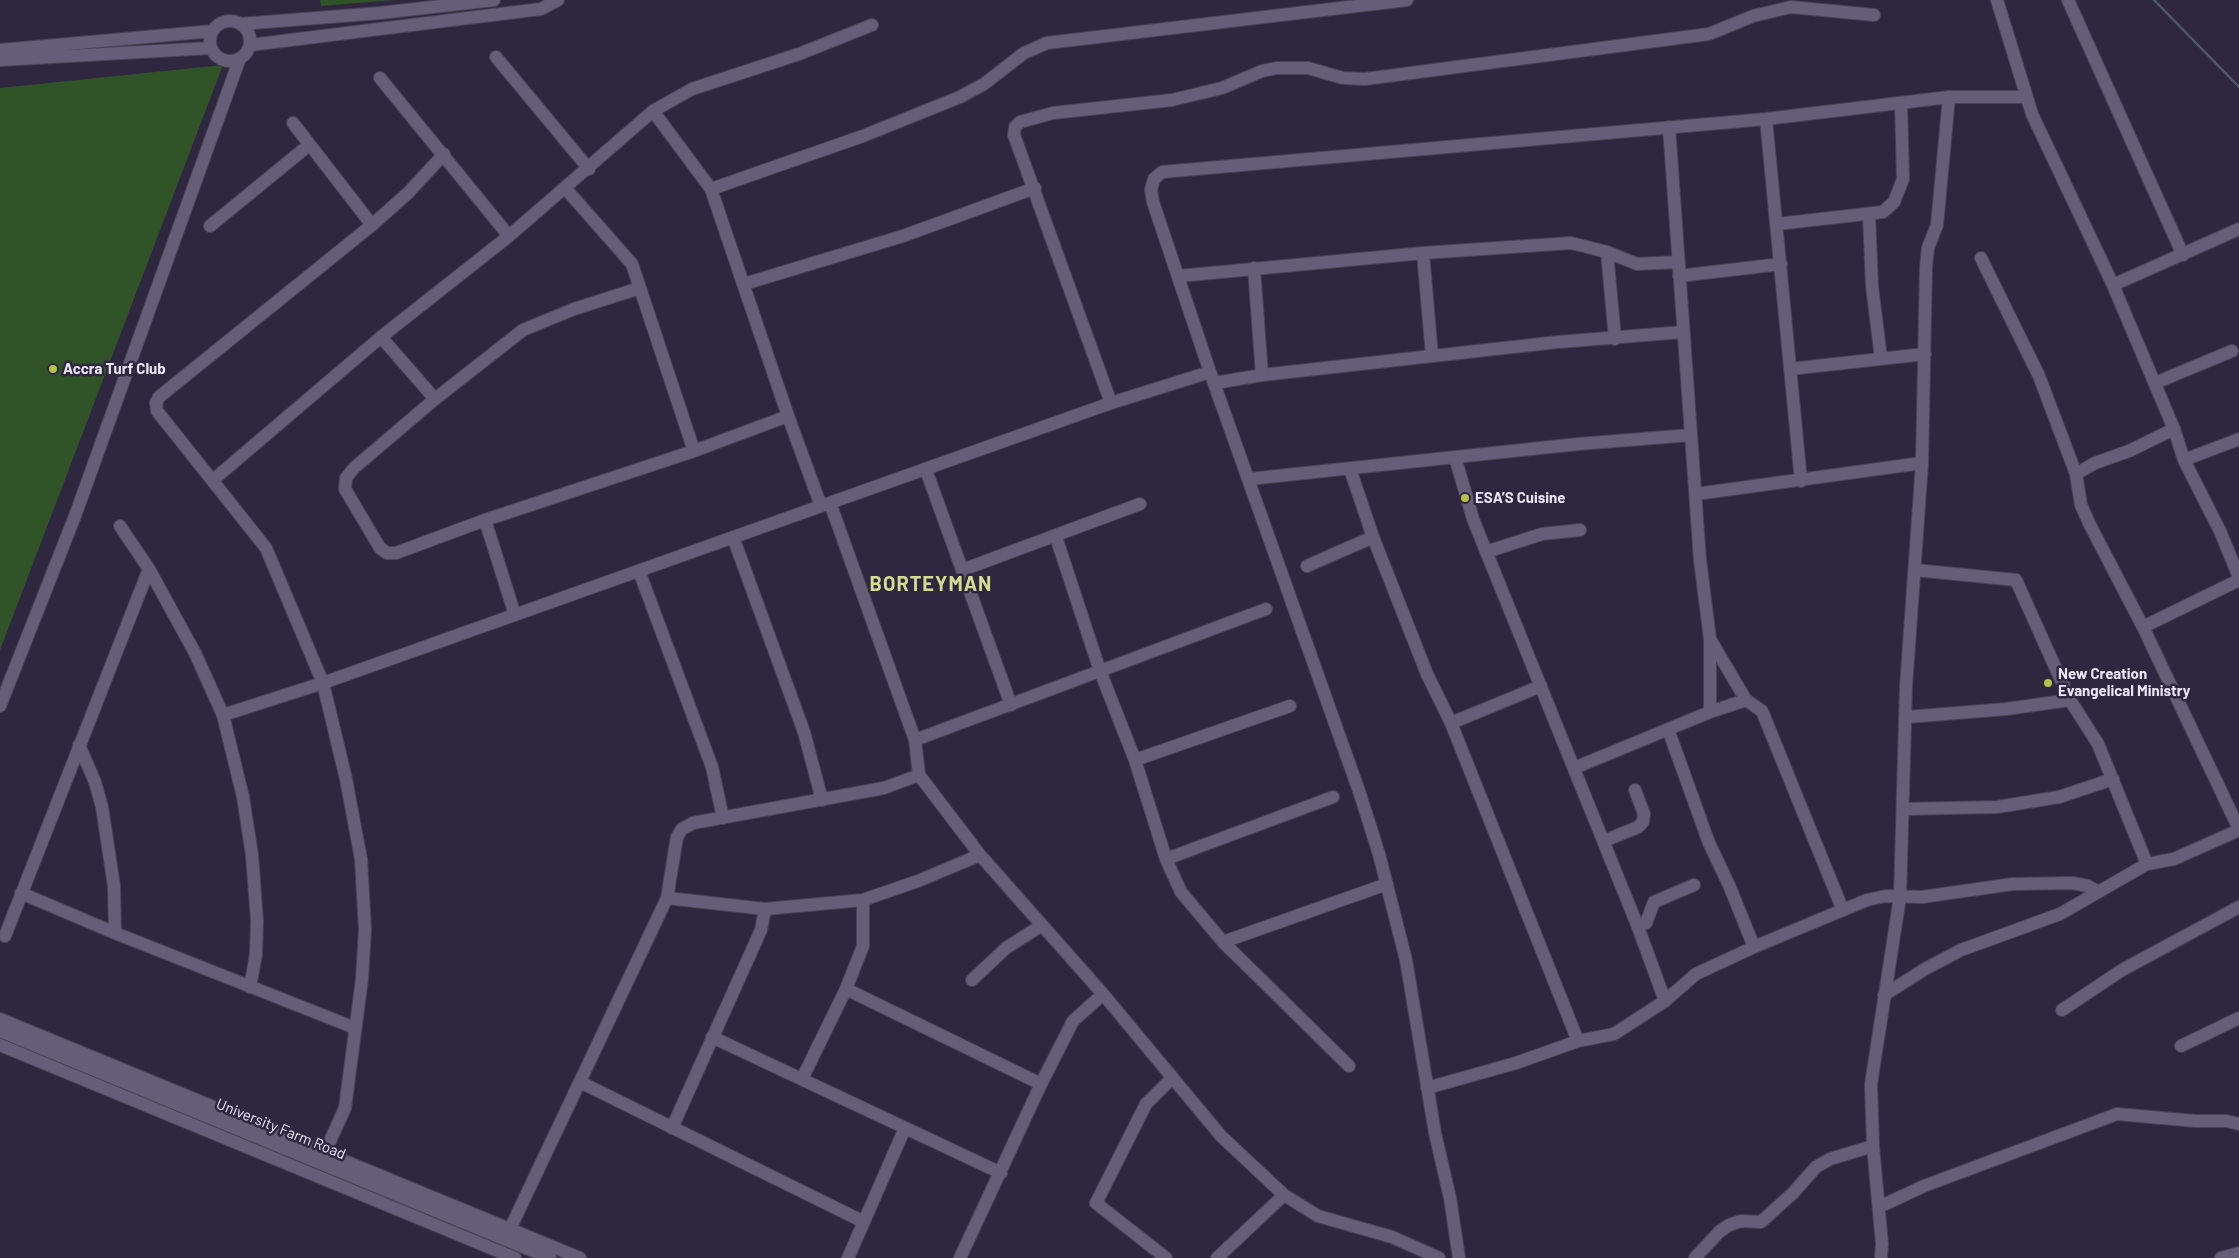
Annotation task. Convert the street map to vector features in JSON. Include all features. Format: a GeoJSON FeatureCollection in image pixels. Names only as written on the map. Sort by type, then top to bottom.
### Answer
{"type":"FeatureCollection","features":[{"type":"Feature","properties":{"kind":"street"},"geometry":{"type":"LineString","coordinates":[[240,58],[229,61],[223,60],[212,48],[210,38],[213,31],[222,23],[235,22],[240,24],[380,13],[494,0]]}},
{"type":"Feature","properties":{"kind":"street"},"geometry":{"type":"LineString","coordinates":[[0,706],[74,516],[240,58],[250,45],[541,9],[558,0]]}},
{"type":"Feature","properties":{"kind":"street"},"geometry":{"type":"LineString","coordinates":[[711,189],[863,136],[960,97],[984,84],[1024,53],[1047,42],[1408,0]]}},
{"type":"Feature","properties":{"kind":"street"},"geometry":{"type":"LineString","coordinates":[[1997,0],[2026,97],[2036,122],[2113,285],[2174,429],[2184,460],[2220,530],[2239,578],[2143,627]]}},
{"type":"Feature","properties":{"kind":"street"},"geometry":{"type":"LineString","coordinates":[[2068,0],[2183,255]]}},
{"type":"Feature","properties":{"kind":"street"},"geometry":{"type":"LineString","coordinates":[[1111,403],[1014,131],[1020,122],[1032,117],[1172,100],[1222,88],[1262,71],[1276,68],[1308,68],[1343,78],[1365,79],[1703,35],[1775,5],[1874,15]]}},
{"type":"Feature","properties":{"kind":"street"},"geometry":{"type":"LineString","coordinates":[[240,24],[248,33],[250,45]]}},
{"type":"Feature","properties":{"kind":"street"},"geometry":{"type":"LineString","coordinates":[[213,480],[381,337],[509,236],[589,169],[653,111],[692,89],[799,54],[872,25]]}},
{"type":"Feature","properties":{"kind":"street"},"geometry":{"type":"LineString","coordinates":[[0,50],[213,31]]}},
{"type":"Feature","properties":{"kind":"street"},"geometry":{"type":"LineString","coordinates":[[0,60],[212,48]]}},
{"type":"Feature","properties":{"kind":"street"},"geometry":{"type":"LineString","coordinates":[[496,57],[589,169]]}},
{"type":"Feature","properties":{"kind":"street"},"geometry":{"type":"LineString","coordinates":[[380,78],[444,154],[509,236]]}},
{"type":"Feature","properties":{"kind":"street"},"geometry":{"type":"LineString","coordinates":[[1459,1258],[1450,1198],[1435,1133],[1406,960],[1387,884],[1359,791],[1212,378],[1150,190],[1154,179],[1162,172],[1766,119],[1949,97],[2026,97]]}},
{"type":"Feature","properties":{"kind":"street"},"geometry":{"type":"LineString","coordinates":[[1881,1258],[1879,1207],[1873,1146],[1871,1084],[1900,897],[1906,688],[1922,463],[1926,254],[1937,226],[1949,97]]}},
{"type":"Feature","properties":{"kind":"street"},"geometry":{"type":"LineString","coordinates":[[1777,224],[1883,212],[1894,202],[1900,191],[1903,179],[1901,103]]}},
{"type":"Feature","properties":{"kind":"street"},"geometry":{"type":"LineString","coordinates":[[653,111],[711,189],[788,416],[825,504],[915,740],[919,775],[980,855],[1103,994],[1221,1136],[1284,1195],[1318,1216],[1392,1237],[1439,1258]]}},
{"type":"Feature","properties":{"kind":"street"},"geometry":{"type":"LineString","coordinates":[[1766,119],[1802,481]]}},
{"type":"Feature","properties":{"kind":"street"},"geometry":{"type":"LineString","coordinates":[[293,123],[372,225]]}},
{"type":"Feature","properties":{"kind":"street"},"geometry":{"type":"LineString","coordinates":[[1669,127],[1700,560],[1710,640],[1710,712]]}},
{"type":"Feature","properties":{"kind":"street"},"geometry":{"type":"LineString","coordinates":[[210,226],[309,145]]}},
{"type":"Feature","properties":{"kind":"street"},"geometry":{"type":"LineString","coordinates":[[325,1152],[345,1108],[362,980],[365,930],[362,867],[346,779],[323,683],[266,548],[157,411],[156,403],[159,397],[372,225],[408,193],[444,154]]}},
{"type":"Feature","properties":{"kind":"street"},"geometry":{"type":"LineString","coordinates":[[564,188],[632,264],[694,451]]}},
{"type":"Feature","properties":{"kind":"street"},"geometry":{"type":"LineString","coordinates":[[744,284],[903,236],[1035,188]]}},
{"type":"Feature","properties":{"kind":"street"},"geometry":{"type":"LineString","coordinates":[[1869,214],[1872,286],[1881,358]]}},
{"type":"Feature","properties":{"kind":"street"},"geometry":{"type":"LineString","coordinates":[[2113,285],[2239,229]]}},
{"type":"Feature","properties":{"kind":"street"},"geometry":{"type":"LineString","coordinates":[[1179,276],[1423,253],[1570,243],[1607,252],[1637,264],[1678,262]]}},
{"type":"Feature","properties":{"kind":"street"},"geometry":{"type":"LineString","coordinates":[[1607,252],[1615,339]]}},
{"type":"Feature","properties":{"kind":"street"},"geometry":{"type":"LineString","coordinates":[[1423,253],[1432,356]]}},
{"type":"Feature","properties":{"kind":"street"},"geometry":{"type":"LineString","coordinates":[[1884,995],[1925,969],[1961,950],[2060,914],[2147,864],[2174,860],[2239,830],[2143,627],[2105,558],[2080,505],[2076,474],[2032,360],[1981,258]]}},
{"type":"Feature","properties":{"kind":"street"},"geometry":{"type":"LineString","coordinates":[[1679,276],[1781,264]]}},
{"type":"Feature","properties":{"kind":"street"},"geometry":{"type":"LineString","coordinates":[[1254,268],[1262,375]]}},
{"type":"Feature","properties":{"kind":"street"},"geometry":{"type":"LineString","coordinates":[[640,288],[574,309],[523,330],[435,399],[354,468],[346,478],[345,488],[380,548],[387,553],[396,553],[485,520],[694,451],[788,416]]}},
{"type":"Feature","properties":{"kind":"street"},"geometry":{"type":"LineString","coordinates":[[223,715],[323,683],[1111,403],[1212,378],[1262,375],[1558,342],[1615,339],[1683,332]]}},
{"type":"Feature","properties":{"kind":"street"},"geometry":{"type":"LineString","coordinates":[[381,337],[435,399]]}},
{"type":"Feature","properties":{"kind":"street"},"geometry":{"type":"LineString","coordinates":[[2155,383],[2232,351]]}},
{"type":"Feature","properties":{"kind":"street"},"geometry":{"type":"LineString","coordinates":[[1790,369],[1925,354]]}},
{"type":"Feature","properties":{"kind":"street"},"geometry":{"type":"LineString","coordinates":[[2076,474],[2174,429]]}},
{"type":"Feature","properties":{"kind":"street"},"geometry":{"type":"LineString","coordinates":[[1249,478],[1350,470],[1455,457],[1691,435]]}},
{"type":"Feature","properties":{"kind":"street"},"geometry":{"type":"LineString","coordinates":[[2184,460],[2239,439]]}},
{"type":"Feature","properties":{"kind":"street"},"geometry":{"type":"LineString","coordinates":[[1455,457],[1486,552],[1604,841],[1666,1002]]}},
{"type":"Feature","properties":{"kind":"street"},"geometry":{"type":"LineString","coordinates":[[1696,494],[1802,481],[1922,463]]}},
{"type":"Feature","properties":{"kind":"street"},"geometry":{"type":"LineString","coordinates":[[926,470],[1011,705]]}},
{"type":"Feature","properties":{"kind":"street"},"geometry":{"type":"LineString","coordinates":[[1350,470],[1373,537],[1428,674],[1451,723],[1578,1041]]}},
{"type":"Feature","properties":{"kind":"street"},"geometry":{"type":"LineString","coordinates":[[962,570],[1056,537],[1140,504]]}},
{"type":"Feature","properties":{"kind":"street"},"geometry":{"type":"LineString","coordinates":[[485,520],[515,615]]}},
{"type":"Feature","properties":{"kind":"street"},"geometry":{"type":"LineString","coordinates":[[120,526],[149,569],[195,652],[223,715],[243,797],[252,856],[257,921],[256,954],[250,987]]}},
{"type":"Feature","properties":{"kind":"street"},"geometry":{"type":"LineString","coordinates":[[1486,552],[1542,534],[1580,530]]}},
{"type":"Feature","properties":{"kind":"street"},"geometry":{"type":"LineString","coordinates":[[733,537],[804,732],[822,800]]}},
{"type":"Feature","properties":{"kind":"street"},"geometry":{"type":"LineString","coordinates":[[1056,537],[1100,671],[1135,760],[1166,859],[1181,892],[1223,942],[1349,1066]]}},
{"type":"Feature","properties":{"kind":"street"},"geometry":{"type":"LineString","coordinates":[[1307,566],[1373,537]]}},
{"type":"Feature","properties":{"kind":"street"},"geometry":{"type":"LineString","coordinates":[[5,936],[149,569]]}},
{"type":"Feature","properties":{"kind":"street"},"geometry":{"type":"LineString","coordinates":[[1915,570],[2016,580],[2070,700],[2098,744],[2114,779],[2147,864]]}},
{"type":"Feature","properties":{"kind":"street"},"geometry":{"type":"LineString","coordinates":[[639,571],[712,767],[723,818]]}},
{"type":"Feature","properties":{"kind":"street"},"geometry":{"type":"LineString","coordinates":[[915,740],[1266,609]]}},
{"type":"Feature","properties":{"kind":"street"},"geometry":{"type":"LineString","coordinates":[[1710,640],[1746,700],[1762,711],[1842,908]]}},
{"type":"Feature","properties":{"kind":"street"},"geometry":{"type":"LineString","coordinates":[[1451,723],[1541,686]]}},
{"type":"Feature","properties":{"kind":"street"},"geometry":{"type":"LineString","coordinates":[[1574,768],[1710,712],[1746,700]]}},
{"type":"Feature","properties":{"kind":"street"},"geometry":{"type":"LineString","coordinates":[[1906,717],[2006,709],[2070,700]]}},
{"type":"Feature","properties":{"kind":"street"},"geometry":{"type":"LineString","coordinates":[[1135,760],[1290,706]]}},
{"type":"Feature","properties":{"kind":"street"},"geometry":{"type":"LineString","coordinates":[[1668,730],[1709,843],[1729,885],[1754,947]]}},
{"type":"Feature","properties":{"kind":"street"},"geometry":{"type":"LineString","coordinates":[[79,745],[95,782],[102,807],[114,886],[115,933]]}},
{"type":"Feature","properties":{"kind":"street"},"geometry":{"type":"LineString","coordinates":[[510,1229],[667,898],[677,837],[682,829],[693,822],[884,788],[919,775]]}},
{"type":"Feature","properties":{"kind":"street"},"geometry":{"type":"LineString","coordinates":[[1903,809],[1997,807],[2059,797],[2114,779]]}},
{"type":"Feature","properties":{"kind":"street"},"geometry":{"type":"LineString","coordinates":[[1604,841],[1638,827],[1643,822],[1644,814],[1635,790]]}},
{"type":"Feature","properties":{"kind":"street"},"geometry":{"type":"LineString","coordinates":[[1166,859],[1333,797]]}},
{"type":"Feature","properties":{"kind":"street"},"geometry":{"type":"LineString","coordinates":[[667,898],[765,909],[863,900],[918,882],[980,855]]}},
{"type":"Feature","properties":{"kind":"street"},"geometry":{"type":"LineString","coordinates":[[1427,1088],[1516,1063],[1578,1041],[1614,1034],[1666,1002],[1696,974],[1842,908],[1886,896],[1922,898],[2029,883],[2072,883],[2088,886],[2098,891]]}},
{"type":"Feature","properties":{"kind":"street"},"geometry":{"type":"LineString","coordinates":[[1223,942],[1387,884]]}},
{"type":"Feature","properties":{"kind":"street"},"geometry":{"type":"LineString","coordinates":[[1638,927],[1646,923],[1654,902],[1694,885]]}},
{"type":"Feature","properties":{"kind":"street"},"geometry":{"type":"LineString","coordinates":[[21,893],[115,933],[355,1028]]}},
{"type":"Feature","properties":{"kind":"street"},"geometry":{"type":"LineString","coordinates":[[802,1079],[846,989],[863,946],[863,900]]}},
{"type":"Feature","properties":{"kind":"street"},"geometry":{"type":"LineString","coordinates":[[2062,1010],[2122,970],[2239,907]]}},
{"type":"Feature","properties":{"kind":"street"},"geometry":{"type":"LineString","coordinates":[[672,1128],[761,930],[765,909]]}},
{"type":"Feature","properties":{"kind":"street"},"geometry":{"type":"LineString","coordinates":[[972,980],[1006,948],[1042,925]]}},
{"type":"Feature","properties":{"kind":"street"},"geometry":{"type":"LineString","coordinates":[[846,989],[1041,1084]]}},
{"type":"Feature","properties":{"kind":"street"},"geometry":{"type":"LineString","coordinates":[[960,1258],[1041,1084],[1073,1021],[1103,994]]}},
{"type":"Feature","properties":{"kind":"street"},"geometry":{"type":"LineString","coordinates":[[0,1018],[580,1258]]}},
{"type":"Feature","properties":{"kind":"street"},"geometry":{"type":"LineString","coordinates":[[2182,1046],[2239,1018]]}},
{"type":"Feature","properties":{"kind":"street","name":"University Farm Road"},"geometry":{"type":"LineString","coordinates":[[0,1031],[550,1258]]}},
{"type":"Feature","properties":{"kind":"street"},"geometry":{"type":"LineString","coordinates":[[712,1036],[1000,1173]]}},
{"type":"Feature","properties":{"kind":"street","name":"University Farm Road"},"geometry":{"type":"LineString","coordinates":[[0,1045],[516,1258]]}},
{"type":"Feature","properties":{"kind":"street"},"geometry":{"type":"LineString","coordinates":[[1166,1258],[1096,1203],[1146,1104],[1172,1078]]}},
{"type":"Feature","properties":{"kind":"street"},"geometry":{"type":"LineString","coordinates":[[580,1082],[864,1222]]}},
{"type":"Feature","properties":{"kind":"street"},"geometry":{"type":"LineString","coordinates":[[1879,1207],[1924,1186],[2117,1114],[2195,1121],[2226,1121],[2239,1124]]}},
{"type":"Feature","properties":{"kind":"street"},"geometry":{"type":"LineString","coordinates":[[848,1258],[906,1128]]}},
{"type":"Feature","properties":{"kind":"street"},"geometry":{"type":"LineString","coordinates":[[1695,1258],[1719,1232],[1729,1225],[1741,1221],[1761,1222],[1793,1193],[1816,1167],[1830,1159],[1873,1146]]}},
{"type":"Feature","properties":{"kind":"street"},"geometry":{"type":"LineString","coordinates":[[1217,1258],[1284,1195]]}},
{"type":"Feature","properties":{"kind":"street"},"geometry":{"type":"LineString","coordinates":[[2221,1258],[2239,1253]]}},
{"type":"Feature","properties":{"kind":"green space"},"geometry":{"type":"Polygon","coordinates":[[[320,0],[394,0],[321,6],[320,0]]]}},
{"type":"Feature","properties":{"kind":"green space","name":"Accra Turf Club"},"geometry":{"type":"Polygon","coordinates":[[[223,65],[0,650],[0,88],[223,65]]]}},
{"type":"Feature","properties":{"kind":"waterway"},"geometry":{"type":"LineString","coordinates":[[2154,0],[2239,87]]}},
{"type":"Feature","properties":{"kind":"place","name":"Accra Turf Club"},"geometry":{"type":"Point","coordinates":[53,369]}},
{"type":"Feature","properties":{"kind":"place","name":"ESA’S Cuisine"},"geometry":{"type":"Point","coordinates":[1465,498]}},
{"type":"Feature","properties":{"kind":"place","name":"New Creation Evangelical Ministry"},"geometry":{"type":"Point","coordinates":[2048,683]}},
{"type":"Feature","properties":{"kind":"district","name":"BORTEYMAN"},"geometry":{"type":"Point","coordinates":[931,584]}}]}
